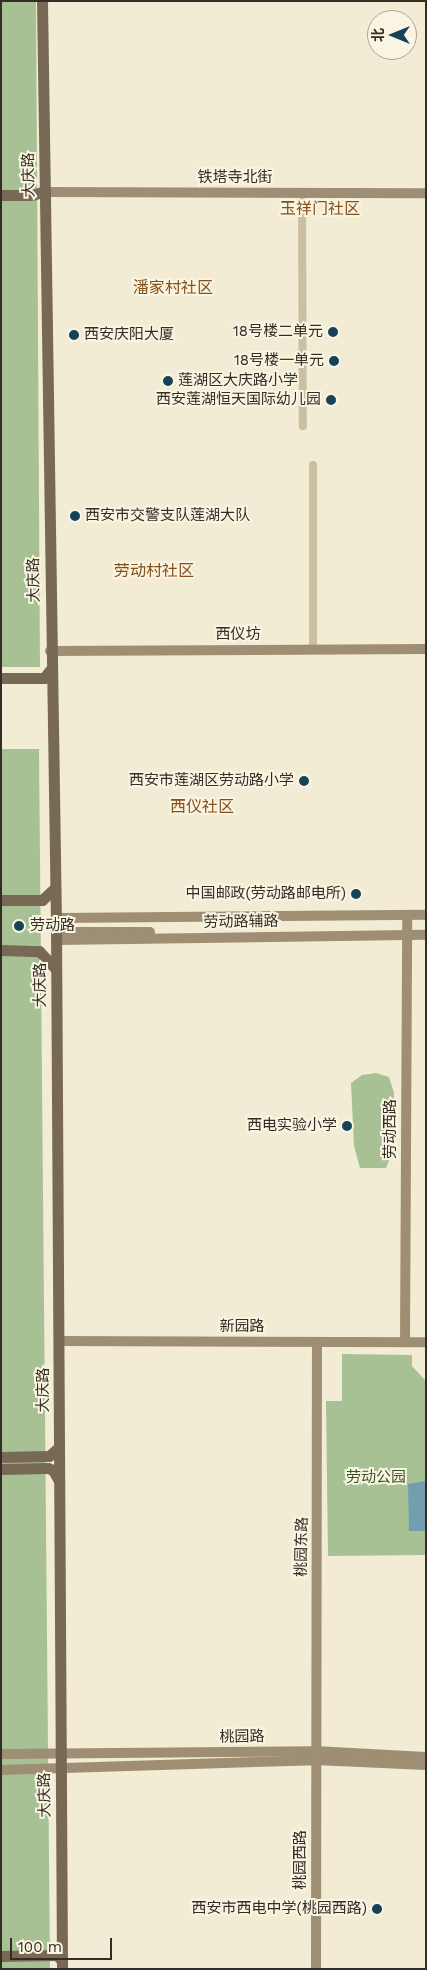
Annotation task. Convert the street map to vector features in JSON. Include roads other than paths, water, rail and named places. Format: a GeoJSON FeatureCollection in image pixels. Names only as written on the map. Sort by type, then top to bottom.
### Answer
{"type":"FeatureCollection","features":[{"type":"Feature","properties":{"kind":"main road","name":"大庆路"},"geometry":{"type":"LineString","coordinates":[[42,1],[50,670],[56,929],[59,1754],[62,1965]]}},
{"type":"Feature","properties":{"kind":"main road"},"geometry":{"type":"LineString","coordinates":[[1,195],[32,195],[45,192]]}},
{"type":"Feature","properties":{"kind":"main road"},"geometry":{"type":"LineString","coordinates":[[1,202],[45,205]]}},
{"type":"Feature","properties":{"kind":"main road"},"geometry":{"type":"LineString","coordinates":[[1,678],[44,678],[50,670]]}},
{"type":"Feature","properties":{"kind":"main road"},"geometry":{"type":"LineString","coordinates":[[1,684],[46,685],[51,690]]}},
{"type":"Feature","properties":{"kind":"main road"},"geometry":{"type":"LineString","coordinates":[[1,900],[42,900],[55,888]]}},
{"type":"Feature","properties":{"kind":"main road"},"geometry":{"type":"LineString","coordinates":[[1,950],[39,951],[56,969]]}},
{"type":"Feature","properties":{"kind":"main road"},"geometry":{"type":"LineString","coordinates":[[1,1457],[49,1456],[59,1447]]}},
{"type":"Feature","properties":{"kind":"main road"},"geometry":{"type":"LineString","coordinates":[[1,1469],[48,1468],[53,1470],[59,1481]]}},
{"type":"Feature","properties":{"kind":"main road"},"geometry":{"type":"LineString","coordinates":[[1,1952],[57,1951],[62,1946]]}},
{"type":"Feature","properties":{"kind":"main road"},"geometry":{"type":"LineString","coordinates":[[1,1956],[57,1955],[62,1965]]}},
{"type":"Feature","properties":{"kind":"street","name":"铁塔寺北街"},"geometry":{"type":"LineString","coordinates":[[45,192],[426,193]]}},
{"type":"Feature","properties":{"kind":"street"},"geometry":{"type":"LineString","coordinates":[[302,194],[303,426]]}},
{"type":"Feature","properties":{"kind":"street"},"geometry":{"type":"LineString","coordinates":[[313,465],[313,650]]}},
{"type":"Feature","properties":{"kind":"street","name":"西仪坊"},"geometry":{"type":"LineString","coordinates":[[50,651],[426,649]]}},
{"type":"Feature","properties":{"kind":"street","name":"劳动路辅路"},"geometry":{"type":"LineString","coordinates":[[56,929],[407,925],[426,915]]}},
{"type":"Feature","properties":{"kind":"street"},"geometry":{"type":"LineString","coordinates":[[56,929],[407,925],[426,921]]}},
{"type":"Feature","properties":{"kind":"street"},"geometry":{"type":"LineString","coordinates":[[407,925],[426,929]]}},
{"type":"Feature","properties":{"kind":"street","name":"劳动路辅路"},"geometry":{"type":"LineString","coordinates":[[407,925],[426,935]]}},
{"type":"Feature","properties":{"kind":"street","name":"劳动西路"},"geometry":{"type":"LineString","coordinates":[[405,1342],[407,925]]}},
{"type":"Feature","properties":{"kind":"street","name":"新园路"},"geometry":{"type":"LineString","coordinates":[[58,1341],[426,1342]]}},
{"type":"Feature","properties":{"kind":"street","name":"桃园东路"},"geometry":{"type":"LineString","coordinates":[[315,1756],[317,1342]]}},
{"type":"Feature","properties":{"kind":"street","name":"桃园路"},"geometry":{"type":"LineString","coordinates":[[1,1754],[426,1756]]}},
{"type":"Feature","properties":{"kind":"street","name":"桃园路"},"geometry":{"type":"LineString","coordinates":[[1,1770],[315,1756],[426,1765]]}},
{"type":"Feature","properties":{"kind":"street","name":"桃园西路"},"geometry":{"type":"LineString","coordinates":[[315,1756],[316,1969]]}},
{"type":"Feature","properties":{"kind":"water"},"geometry":{"type":"Polygon","coordinates":[[[426,1481],[426,1531],[409,1531],[408,1484],[426,1481]]]}},
{"type":"Feature","properties":{"kind":"place","name":"18号楼二单元"},"geometry":{"type":"Point","coordinates":[333,332]}},
{"type":"Feature","properties":{"kind":"place","name":"西安庆阳大厦"},"geometry":{"type":"Point","coordinates":[74,335]}},
{"type":"Feature","properties":{"kind":"place","name":"18号楼一单元"},"geometry":{"type":"Point","coordinates":[334,361]}},
{"type":"Feature","properties":{"kind":"place","name":"莲湖区大庆路小学"},"geometry":{"type":"Point","coordinates":[168,381]}},
{"type":"Feature","properties":{"kind":"place","name":"西安莲湖恒天国际幼儿园"},"geometry":{"type":"Point","coordinates":[331,400]}},
{"type":"Feature","properties":{"kind":"place","name":"西安市交警支队莲湖大队"},"geometry":{"type":"Point","coordinates":[75,516]}},
{"type":"Feature","properties":{"kind":"place","name":"西安市莲湖区劳动路小学"},"geometry":{"type":"Point","coordinates":[304,781]}},
{"type":"Feature","properties":{"kind":"place","name":"中国邮政(劳动路邮电所)"},"geometry":{"type":"Point","coordinates":[356,894]}},
{"type":"Feature","properties":{"kind":"place","name":"劳动路"},"geometry":{"type":"Point","coordinates":[19,926]}},
{"type":"Feature","properties":{"kind":"place","name":"西电实验小学"},"geometry":{"type":"Point","coordinates":[347,1126]}},
{"type":"Feature","properties":{"kind":"place","name":"西安市西电中学(桃园西路)"},"geometry":{"type":"Point","coordinates":[377,1909]}},
{"type":"Feature","properties":{"kind":"district","name":"玉祥门社区"},"geometry":{"type":"Point","coordinates":[320,209]}},
{"type":"Feature","properties":{"kind":"district","name":"潘家村社区"},"geometry":{"type":"Point","coordinates":[173,288]}},
{"type":"Feature","properties":{"kind":"district","name":"劳动村社区"},"geometry":{"type":"Point","coordinates":[154,571]}},
{"type":"Feature","properties":{"kind":"district","name":"西仪社区"},"geometry":{"type":"Point","coordinates":[202,807]}},
{"type":"Feature","properties":{"kind":"park label","name":"劳动公园"},"geometry":{"type":"Point","coordinates":[376,1478]}}]}
